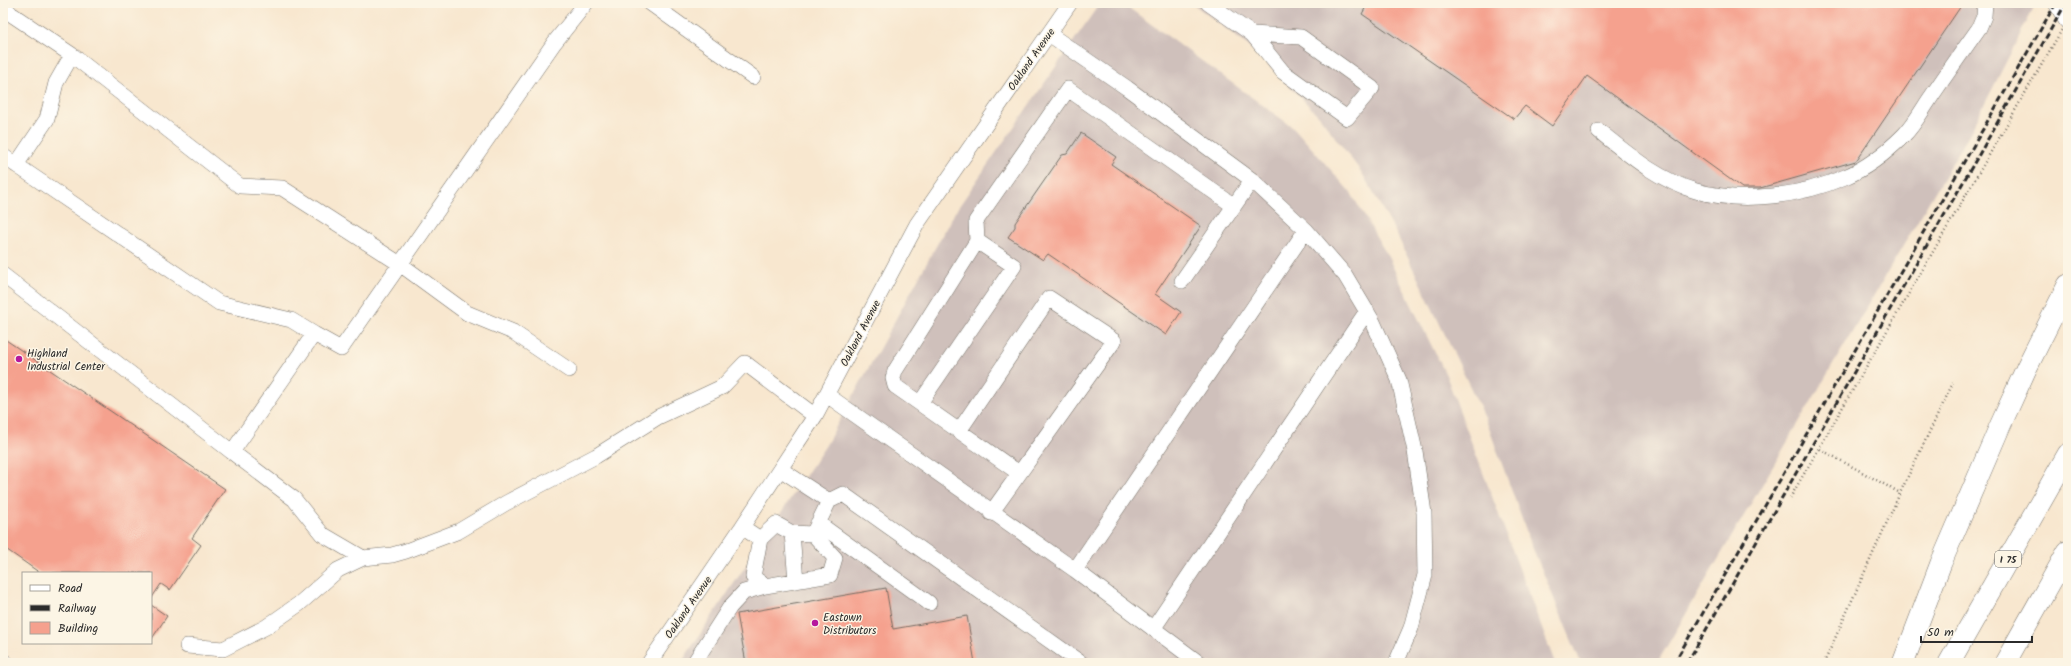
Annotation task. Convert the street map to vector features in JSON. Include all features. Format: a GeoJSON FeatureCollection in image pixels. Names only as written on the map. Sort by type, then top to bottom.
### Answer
{"type":"FeatureCollection","features":[{"type":"Feature","properties":{"kind":"highway"},"geometry":{"type":"LineString","coordinates":[[1903,663],[1941,563],[2000,426],[2029,362],[2068,285]]}},
{"type":"Feature","properties":{"kind":"highway","name":"I 75"},"geometry":{"type":"LineString","coordinates":[[1949,663],[2068,454]]}},
{"type":"Feature","properties":{"kind":"highway"},"geometry":{"type":"LineString","coordinates":[[2005,663],[2068,551]]}},
{"type":"Feature","properties":{"kind":"main road"},"geometry":{"type":"LineString","coordinates":[[2058,3],[2066,24]]}},
{"type":"Feature","properties":{"kind":"street"},"geometry":{"type":"LineString","coordinates":[[3,156],[219,303],[291,320],[340,349],[554,43],[586,3]]}},
{"type":"Feature","properties":{"kind":"street"},"geometry":{"type":"LineString","coordinates":[[650,3],[753,77]]}},
{"type":"Feature","properties":{"kind":"street","name":"Oakland Avenue"},"geometry":{"type":"LineString","coordinates":[[649,663],[742,527],[815,416],[917,224],[1070,3]]}},
{"type":"Feature","properties":{"kind":"street"},"geometry":{"type":"LineString","coordinates":[[1208,3],[1252,34],[1283,72],[1347,118],[1372,88],[1301,37],[1252,34]]}},
{"type":"Feature","properties":{"kind":"street"},"geometry":{"type":"LineString","coordinates":[[1599,131],[1641,165],[1667,179],[1696,191],[1748,197],[1802,191],[1823,185],[1846,177],[1866,166],[1886,152],[1906,133],[1979,28],[1984,16],[1985,3]]}},
{"type":"Feature","properties":{"kind":"street"},"geometry":{"type":"LineString","coordinates":[[3,5],[11,14],[72,55],[240,186],[282,188],[400,264],[467,313],[513,332],[569,370]]}},
{"type":"Feature","properties":{"kind":"street"},"geometry":{"type":"LineString","coordinates":[[1049,34],[1127,88],[1252,180],[1306,230],[1344,275],[1367,312],[1399,380],[1415,451],[1424,513],[1425,575],[1411,628],[1396,663]]}},
{"type":"Feature","properties":{"kind":"street"},"geometry":{"type":"LineString","coordinates":[[16,165],[47,119],[56,83],[72,55]]}},
{"type":"Feature","properties":{"kind":"street"},"geometry":{"type":"LineString","coordinates":[[1019,474],[895,386],[893,378],[895,371],[977,241],[976,221],[1068,89],[1234,206]]}},
{"type":"Feature","properties":{"kind":"street"},"geometry":{"type":"LineString","coordinates":[[1182,281],[1252,180]]}},
{"type":"Feature","properties":{"kind":"street"},"geometry":{"type":"LineString","coordinates":[[1075,570],[1306,230]]}},
{"type":"Feature","properties":{"kind":"street"},"geometry":{"type":"LineString","coordinates":[[920,403],[1014,266],[977,241]]}},
{"type":"Feature","properties":{"kind":"street"},"geometry":{"type":"LineString","coordinates":[[3,275],[294,500],[322,534],[363,558]]}},
{"type":"Feature","properties":{"kind":"street"},"geometry":{"type":"LineString","coordinates":[[959,431],[1049,298],[1114,341],[991,513]]}},
{"type":"Feature","properties":{"kind":"street"},"geometry":{"type":"LineString","coordinates":[[1154,629],[1367,312]]}},
{"type":"Feature","properties":{"kind":"street"},"geometry":{"type":"LineString","coordinates":[[232,452],[314,334]]}},
{"type":"Feature","properties":{"kind":"street"},"geometry":{"type":"LineString","coordinates":[[187,646],[223,649],[266,627],[299,604],[338,570],[363,558],[392,555],[459,531],[506,503],[596,456],[658,417],[722,387],[745,362],[815,416]]}},
{"type":"Feature","properties":{"kind":"street"},"geometry":{"type":"LineString","coordinates":[[827,395],[991,513],[1075,570],[1199,663]]}},
{"type":"Feature","properties":{"kind":"street"},"geometry":{"type":"LineString","coordinates":[[780,469],[829,501]]}},
{"type":"Feature","properties":{"kind":"street"},"geometry":{"type":"LineString","coordinates":[[815,529],[829,501],[843,494],[1081,663]]}},
{"type":"Feature","properties":{"kind":"street"},"geometry":{"type":"LineString","coordinates":[[765,586],[754,577],[760,539],[776,524],[792,533],[815,529],[929,603]]}},
{"type":"Feature","properties":{"kind":"street"},"geometry":{"type":"LineString","coordinates":[[742,527],[760,539]]}},
{"type":"Feature","properties":{"kind":"street"},"geometry":{"type":"LineString","coordinates":[[694,663],[730,607],[744,592],[765,586],[830,575],[835,558],[815,529]]}},
{"type":"Feature","properties":{"kind":"street"},"geometry":{"type":"LineString","coordinates":[[792,533],[796,581]]}},
{"type":"Feature","properties":{"kind":"path"},"geometry":{"type":"LineString","coordinates":[[1790,498],[1820,449],[2066,24]]}},
{"type":"Feature","properties":{"kind":"path"},"geometry":{"type":"LineString","coordinates":[[1824,663],[1900,493],[1954,383]]}},
{"type":"Feature","properties":{"kind":"path"},"geometry":{"type":"LineString","coordinates":[[1820,449],[1900,493]]}},
{"type":"Feature","properties":{"kind":"shaded area"},"geometry":{"type":"Polygon","coordinates":[[[1100,3],[1122,3],[1294,128],[1351,193],[1387,255],[1446,375],[1555,663],[681,663],[826,445],[955,212],[1100,3]]]}},
{"type":"Feature","properties":{"kind":"shaded area"},"geometry":{"type":"Polygon","coordinates":[[[1192,3],[2036,3],[1972,129],[1657,663],[1581,663],[1531,544],[1486,420],[1397,235],[1362,173],[1320,117],[1255,51],[1192,3]]]}},
{"type":"Feature","properties":{"kind":"building"},"geometry":{"type":"Polygon","coordinates":[[[1368,3],[1963,3],[1856,161],[1760,188],[1742,188],[1587,76],[1552,126],[1525,106],[1514,119],[1362,14],[1368,3]]]}},
{"type":"Feature","properties":{"kind":"building"},"geometry":{"type":"Polygon","coordinates":[[[1081,133],[1116,157],[1111,164],[1201,226],[1155,294],[1181,312],[1166,335],[1048,254],[1043,260],[1008,237],[1015,227],[1015,223],[1062,155],[1067,154],[1081,133]]]}},
{"type":"Feature","properties":{"kind":"building"},"geometry":{"type":"Polygon","coordinates":[[[3,338],[225,489],[192,538],[201,545],[170,590],[161,584],[152,598],[152,572],[39,572],[3,547],[3,338]]]}},
{"type":"Feature","properties":{"kind":"building","name":"Eastown Distributors"},"geometry":{"type":"Polygon","coordinates":[[[886,588],[893,629],[967,616],[975,663],[746,663],[737,614],[886,588]]]}},
{"type":"Feature","properties":{"kind":"building"},"geometry":{"type":"Polygon","coordinates":[[[152,606],[167,616],[152,638],[152,606]]]}},
{"type":"Feature","properties":{"kind":"railway"},"geometry":{"type":"LineString","coordinates":[[1674,663],[2056,3]]}},
{"type":"Feature","properties":{"kind":"railway"},"geometry":{"type":"LineString","coordinates":[[1687,663],[2066,3]]}},
{"type":"Feature","properties":{"kind":"place","name":"Highland Industrial Center"},"geometry":{"type":"Point","coordinates":[19,359]}},
{"type":"Feature","properties":{"kind":"place","name":"Eastown Distributors"},"geometry":{"type":"Point","coordinates":[815,623]}}]}
